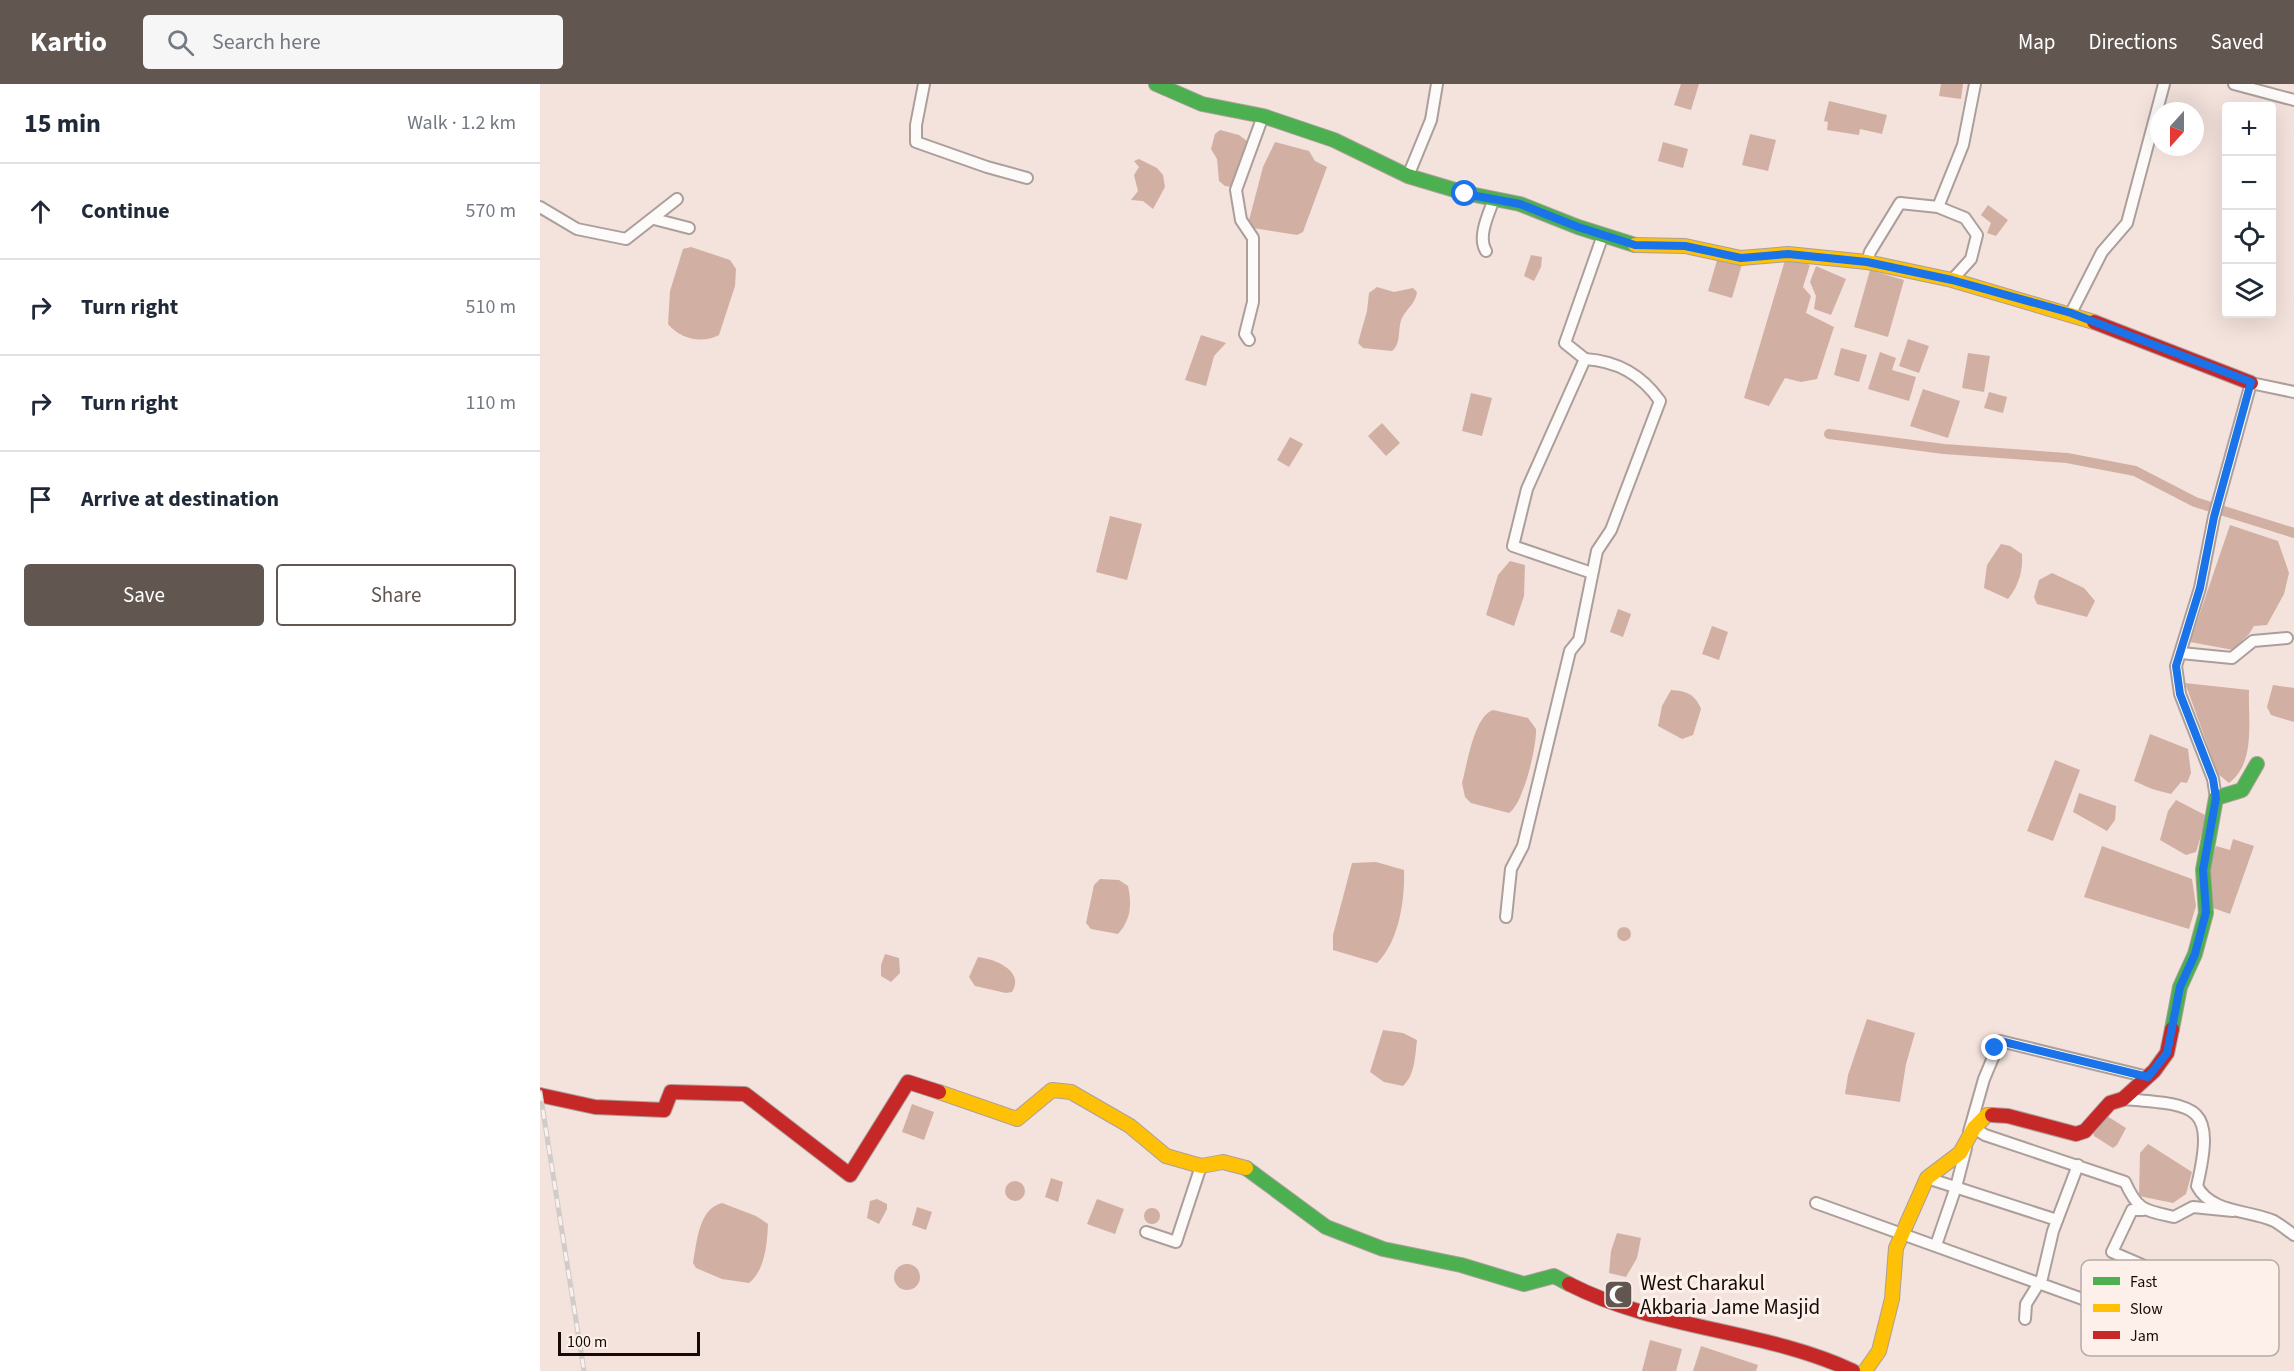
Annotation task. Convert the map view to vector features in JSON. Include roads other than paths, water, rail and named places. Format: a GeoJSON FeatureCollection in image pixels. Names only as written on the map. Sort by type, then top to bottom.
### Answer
{"type":"FeatureCollection","features":[{"type":"Feature","properties":{"kind":"street"},"geometry":{"type":"LineString","coordinates":[[924,84],[916,125],[916,142],[987,168],[1027,178]]}},
{"type":"Feature","properties":{"kind":"street"},"geometry":{"type":"LineString","coordinates":[[1156,84],[1202,104],[1263,116],[1334,140],[1408,176],[1465,194],[1520,204],[1635,245],[1685,246],[1741,258],[1788,254],[1867,262],[1952,280],[2071,313],[2251,382],[2294,392]]}},
{"type":"Feature","properties":{"kind":"street"},"geometry":{"type":"LineString","coordinates":[[1408,176],[1431,120],[1437,84]]}},
{"type":"Feature","properties":{"kind":"street"},"geometry":{"type":"LineString","coordinates":[[1938,207],[1963,145],[1975,84]]}},
{"type":"Feature","properties":{"kind":"street"},"geometry":{"type":"LineString","coordinates":[[2071,313],[2102,252],[2127,223],[2164,84]]}},
{"type":"Feature","properties":{"kind":"street"},"geometry":{"type":"LineString","coordinates":[[2234,84],[2294,100]]}},
{"type":"Feature","properties":{"kind":"street"},"geometry":{"type":"LineString","coordinates":[[1249,340],[1245,334],[1253,302],[1253,238],[1241,220],[1236,190],[1263,116]]}},
{"type":"Feature","properties":{"kind":"street"},"geometry":{"type":"LineString","coordinates":[[540,207],[577,229],[626,239],[654,219],[676,199]]}},
{"type":"Feature","properties":{"kind":"street"},"geometry":{"type":"LineString","coordinates":[[1485,251],[1482,246],[1486,220],[1494,199]]}},
{"type":"Feature","properties":{"kind":"street"},"geometry":{"type":"LineString","coordinates":[[1867,262],[1870,252],[1900,203],[1938,207],[1965,218],[1977,235],[1971,259],[1952,280]]}},
{"type":"Feature","properties":{"kind":"street"},"geometry":{"type":"LineString","coordinates":[[654,219],[689,228]]}},
{"type":"Feature","properties":{"kind":"street"},"geometry":{"type":"LineString","coordinates":[[1506,917],[1510,869],[1523,846],[1570,651],[1579,640],[1597,551],[1611,530],[1660,400],[1647,383],[1608,361],[1585,359],[1565,343],[1603,235]]}},
{"type":"Feature","properties":{"kind":"street"},"geometry":{"type":"LineString","coordinates":[[1585,359],[1527,489],[1513,546],[1592,573]]}},
{"type":"Feature","properties":{"kind":"street"},"geometry":{"type":"LineString","coordinates":[[2123,1099],[2148,1077],[2167,1053],[2180,987],[2195,954],[2206,912],[2203,870],[2216,798],[2213,779],[2180,694],[2176,666],[2200,588],[2214,517],[2251,382]]}},
{"type":"Feature","properties":{"kind":"street"},"geometry":{"type":"LineString","coordinates":[[2181,653],[2232,658],[2253,641],[2287,638]]}},
{"type":"Feature","properties":{"kind":"street"},"geometry":{"type":"LineString","coordinates":[[2216,798],[2242,790],[2257,764]]}},
{"type":"Feature","properties":{"kind":"street"},"geometry":{"type":"LineString","coordinates":[[1936,1245],[1956,1187],[1984,1079],[2000,1041],[2148,1077]]}},
{"type":"Feature","properties":{"kind":"street"},"geometry":{"type":"LineString","coordinates":[[540,1095],[595,1107],[664,1110],[671,1092],[744,1094],[850,1175],[908,1082],[1017,1119],[1052,1090],[1071,1092],[1130,1126],[1166,1156],[1201,1166],[1223,1162],[1248,1168],[1326,1227],[1383,1249],[1461,1265],[1524,1284],[1554,1276],[1583,1293],[1680,1321],[1795,1348],[1853,1371]]}},
{"type":"Feature","properties":{"kind":"street"},"geometry":{"type":"LineString","coordinates":[[1865,1371],[1879,1351],[1892,1299],[1896,1248],[1927,1178],[1960,1152],[1987,1115],[2008,1116],[2076,1134],[2085,1131],[2110,1103],[2123,1099],[2182,1105],[2200,1118],[2205,1135],[2197,1186],[2207,1199],[2233,1211]]}},
{"type":"Feature","properties":{"kind":"street"},"geometry":{"type":"LineString","coordinates":[[1971,1134],[1985,1135],[2125,1182],[2134,1203],[2143,1210]]}},
{"type":"Feature","properties":{"kind":"street"},"geometry":{"type":"LineString","coordinates":[[1146,1232],[1176,1242],[1201,1166]]}},
{"type":"Feature","properties":{"kind":"street"},"geometry":{"type":"LineString","coordinates":[[2025,1319],[2026,1304],[2038,1283],[2057,1220],[2078,1166]]}},
{"type":"Feature","properties":{"kind":"street"},"geometry":{"type":"LineString","coordinates":[[1927,1178],[2057,1220]]}},
{"type":"Feature","properties":{"kind":"street"},"geometry":{"type":"LineString","coordinates":[[1816,1203],[2081,1298]]}},
{"type":"Feature","properties":{"kind":"street"},"geometry":{"type":"LineString","coordinates":[[2131,1260],[2112,1252],[2133,1210],[2143,1210],[2174,1218],[2193,1207],[2233,1211],[2273,1221],[2294,1235]]}},
{"type":"Feature","properties":{"kind":"waterway"},"geometry":{"type":"LineString","coordinates":[[1829,434],[1944,449],[2067,458],[2135,471],[2195,502],[2294,533]]}},
{"type":"Feature","properties":{"kind":"railway"},"geometry":{"type":"LineString","coordinates":[[540,1092],[584,1371]]}},
{"type":"Feature","properties":{"kind":"place","name":"West Charakul Akbaria Jame Masjid"},"geometry":{"type":"Point","coordinates":[1619,1295]}}]}
